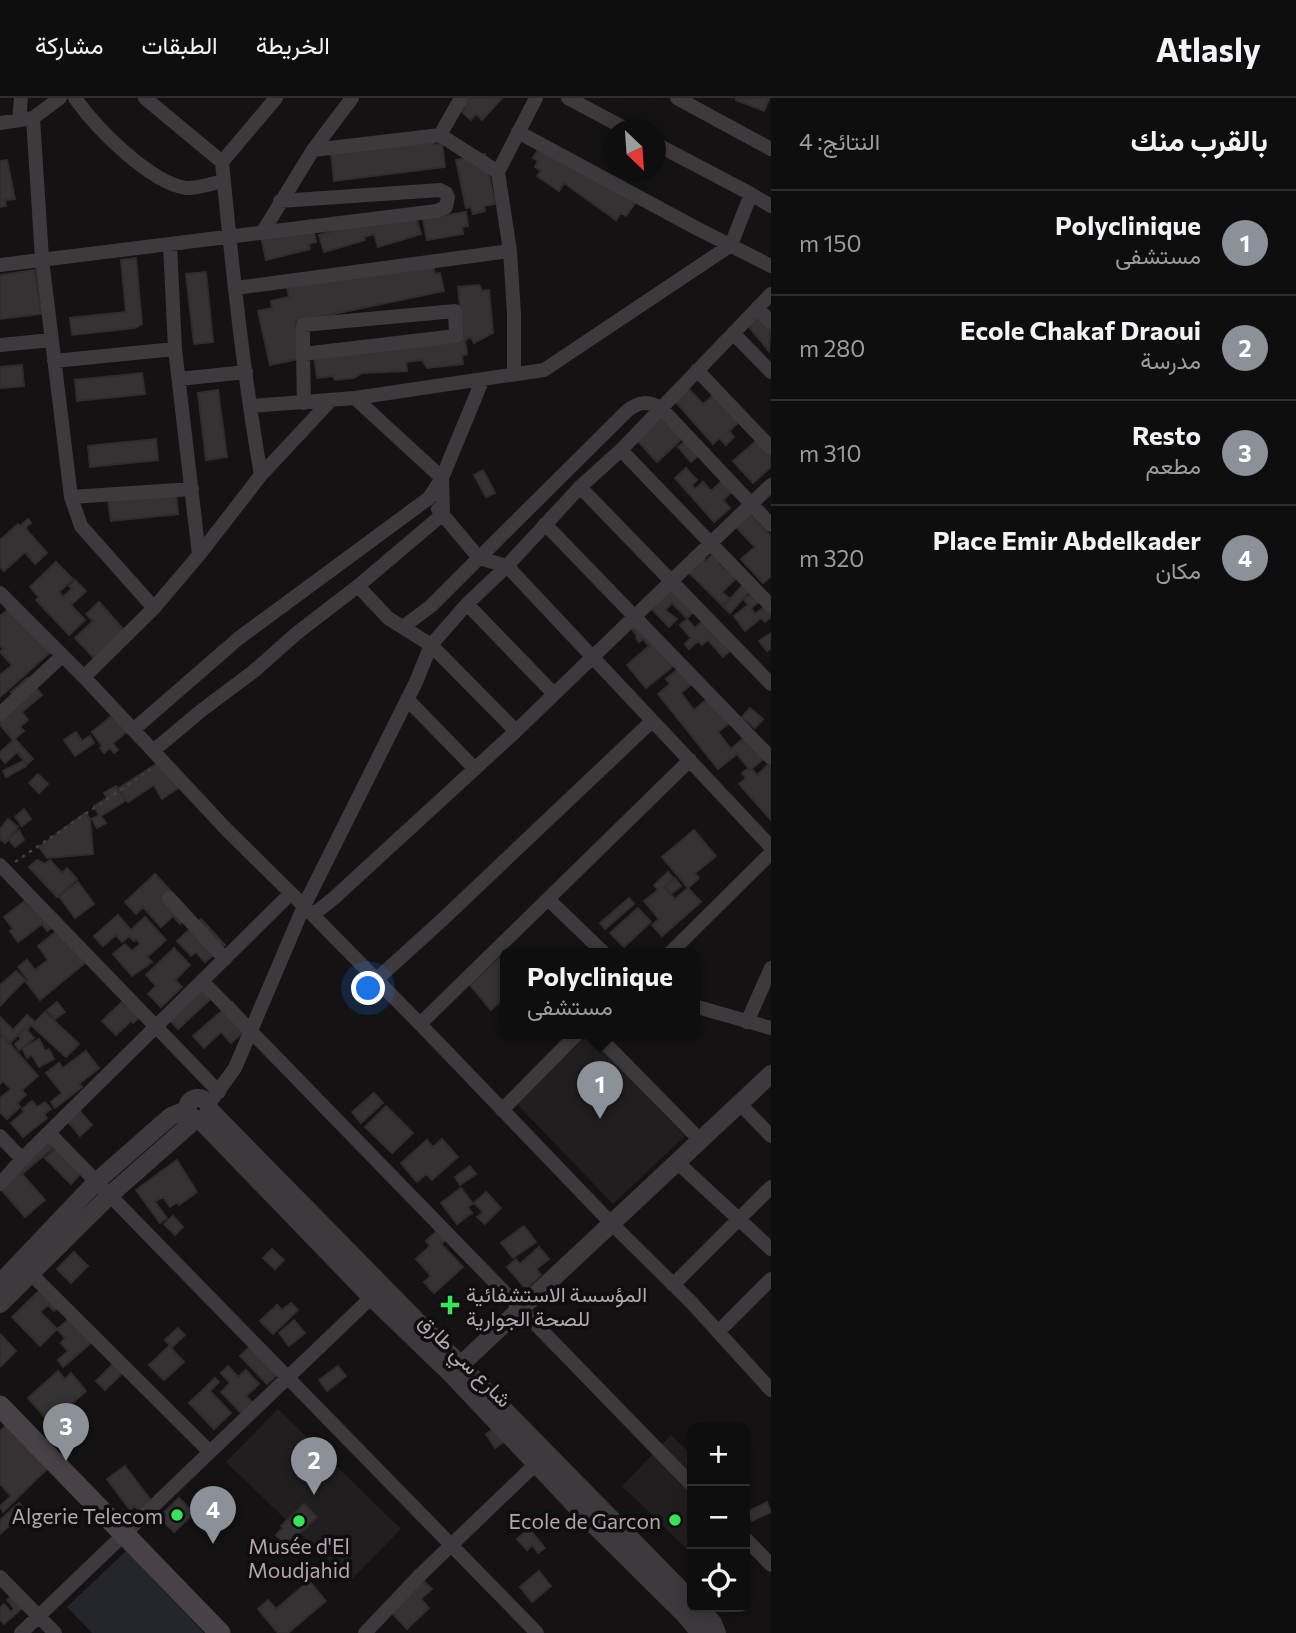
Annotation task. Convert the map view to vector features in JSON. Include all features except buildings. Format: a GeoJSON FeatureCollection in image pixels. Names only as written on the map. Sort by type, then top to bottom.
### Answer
{"type":"FeatureCollection","features":[{"type":"Feature","properties":{"kind":"main road"},"geometry":{"type":"LineString","coordinates":[[0,1406],[220,1633]]}},
{"type":"Feature","properties":{"kind":"street"},"geometry":{"type":"LineString","coordinates":[[21,98],[26,119],[71,497],[81,526],[154,608]]}},
{"type":"Feature","properties":{"kind":"street"},"geometry":{"type":"LineString","coordinates":[[0,123],[26,119],[60,98]]}},
{"type":"Feature","properties":{"kind":"street"},"geometry":{"type":"LineString","coordinates":[[75,98],[92,123],[156,177],[187,188],[223,181]]}},
{"type":"Feature","properties":{"kind":"street"},"geometry":{"type":"LineString","coordinates":[[145,98],[222,162]]}},
{"type":"Feature","properties":{"kind":"street"},"geometry":{"type":"LineString","coordinates":[[261,475],[229,237],[222,162],[276,98]]}},
{"type":"Feature","properties":{"kind":"street"},"geometry":{"type":"LineString","coordinates":[[262,233],[313,150],[352,98]]}},
{"type":"Feature","properties":{"kind":"street"},"geometry":{"type":"LineString","coordinates":[[440,135],[461,98]]}},
{"type":"Feature","properties":{"kind":"street"},"geometry":{"type":"LineString","coordinates":[[514,374],[510,251],[498,172],[536,98]]}},
{"type":"Feature","properties":{"kind":"street"},"geometry":{"type":"LineString","coordinates":[[568,98],[607,119]]}},
{"type":"Feature","properties":{"kind":"street"},"geometry":{"type":"LineString","coordinates":[[680,99],[771,149]]}},
{"type":"Feature","properties":{"kind":"street"},"geometry":{"type":"LineString","coordinates":[[518,132],[771,266]]}},
{"type":"Feature","properties":{"kind":"street"},"geometry":{"type":"LineString","coordinates":[[313,150],[440,135],[498,172]]}},
{"type":"Feature","properties":{"kind":"street"},"geometry":{"type":"LineString","coordinates":[[666,149],[771,206]]}},
{"type":"Feature","properties":{"kind":"street"},"geometry":{"type":"LineString","coordinates":[[0,265],[437,211],[446,207],[448,197],[440,190],[280,201]]}},
{"type":"Feature","properties":{"kind":"street"},"geometry":{"type":"LineString","coordinates":[[250,405],[355,398],[544,370],[731,246],[751,194]]}},
{"type":"Feature","properties":{"kind":"street"},"geometry":{"type":"LineString","coordinates":[[170,244],[175,349],[200,555]]}},
{"type":"Feature","properties":{"kind":"street"},"geometry":{"type":"LineString","coordinates":[[236,288],[510,251]]}},
{"type":"Feature","properties":{"kind":"street"},"geometry":{"type":"LineString","coordinates":[[0,1283],[26,1268],[110,1195],[203,1109],[235,1068],[432,645],[467,604],[507,566],[580,487],[621,450],[771,294]]}},
{"type":"Feature","properties":{"kind":"street"},"geometry":{"type":"LineString","coordinates":[[757,308],[771,322]]}},
{"type":"Feature","properties":{"kind":"street"},"geometry":{"type":"LineString","coordinates":[[303,354],[456,336],[455,311],[303,326],[303,354],[304,403]]}},
{"type":"Feature","properties":{"kind":"street"},"geometry":{"type":"LineString","coordinates":[[733,333],[771,372]]}},
{"type":"Feature","properties":{"kind":"street"},"geometry":{"type":"LineString","coordinates":[[0,345],[51,340]]}},
{"type":"Feature","properties":{"kind":"street"},"geometry":{"type":"LineString","coordinates":[[54,362],[175,349]]}},
{"type":"Feature","properties":{"kind":"street"},"geometry":{"type":"LineString","coordinates":[[697,370],[771,448]]}},
{"type":"Feature","properties":{"kind":"street"},"geometry":{"type":"LineString","coordinates":[[179,379],[247,372]]}},
{"type":"Feature","properties":{"kind":"street"},"geometry":{"type":"LineString","coordinates":[[133,730],[239,638],[429,498],[442,478],[482,381]]}},
{"type":"Feature","properties":{"kind":"street"},"geometry":{"type":"LineString","coordinates":[[355,398],[442,478],[443,514]]}},
{"type":"Feature","properties":{"kind":"street"},"geometry":{"type":"LineString","coordinates":[[84,677],[154,608],[200,555],[261,475],[331,400]]}},
{"type":"Feature","properties":{"kind":"street"},"geometry":{"type":"LineString","coordinates":[[403,627],[431,606],[636,403],[651,403],[661,408],[771,526]]}},
{"type":"Feature","properties":{"kind":"street"},"geometry":{"type":"LineString","coordinates":[[621,450],[771,606]]}},
{"type":"Feature","properties":{"kind":"street"},"geometry":{"type":"LineString","coordinates":[[309,910],[475,769],[771,485]]}},
{"type":"Feature","properties":{"kind":"street"},"geometry":{"type":"LineString","coordinates":[[580,487],[771,684]]}},
{"type":"Feature","properties":{"kind":"street"},"geometry":{"type":"LineString","coordinates":[[71,497],[192,489]]}},
{"type":"Feature","properties":{"kind":"street"},"geometry":{"type":"LineString","coordinates":[[429,498],[479,558],[507,566],[771,848]]}},
{"type":"Feature","properties":{"kind":"street"},"geometry":{"type":"LineString","coordinates":[[158,756],[202,710],[254,671],[443,514]]}},
{"type":"Feature","properties":{"kind":"street"},"geometry":{"type":"LineString","coordinates":[[545,524],[771,758]]}},
{"type":"Feature","properties":{"kind":"street"},"geometry":{"type":"LineString","coordinates":[[358,586],[388,618],[432,645],[516,731]]}},
{"type":"Feature","properties":{"kind":"street"},"geometry":{"type":"LineString","coordinates":[[0,593],[84,677],[226,831],[377,979],[771,1390]]}},
{"type":"Feature","properties":{"kind":"street"},"geometry":{"type":"LineString","coordinates":[[467,604],[554,694]]}},
{"type":"Feature","properties":{"kind":"street"},"geometry":{"type":"LineString","coordinates":[[0,714],[62,656]]}},
{"type":"Feature","properties":{"kind":"street"},"geometry":{"type":"LineString","coordinates":[[407,699],[475,769]]}},
{"type":"Feature","properties":{"kind":"street"},"geometry":{"type":"LineString","coordinates":[[377,979],[652,721]]}},
{"type":"Feature","properties":{"kind":"street"},"geometry":{"type":"LineString","coordinates":[[420,1024],[690,760]]}},
{"type":"Feature","properties":{"kind":"street"},"geometry":{"type":"LineString","coordinates":[[675,948],[771,853]]}},
{"type":"Feature","properties":{"kind":"street"},"geometry":{"type":"LineString","coordinates":[[2,869],[155,1027],[203,1109]]}},
{"type":"Feature","properties":{"kind":"street"},"geometry":{"type":"LineString","coordinates":[[0,1184],[22,1159],[291,893]]}},
{"type":"Feature","properties":{"kind":"street"},"geometry":{"type":"LineString","coordinates":[[169,898],[225,959]]}},
{"type":"Feature","properties":{"kind":"street"},"geometry":{"type":"LineString","coordinates":[[549,900],[599,948]]}},
{"type":"Feature","properties":{"kind":"street"},"geometry":{"type":"LineString","coordinates":[[747,1022],[771,968]]}},
{"type":"Feature","properties":{"kind":"street"},"geometry":{"type":"LineString","coordinates":[[202,981],[687,1480]]}},
{"type":"Feature","properties":{"kind":"street"},"geometry":{"type":"LineString","coordinates":[[700,1008],[771,1028]]}},
{"type":"Feature","properties":{"kind":"street"},"geometry":{"type":"LineString","coordinates":[[502,1110],[572,1039]]}},
{"type":"Feature","properties":{"kind":"street"},"geometry":{"type":"LineString","coordinates":[[601,1039],[701,1142]]}},
{"type":"Feature","properties":{"kind":"street"},"geometry":{"type":"LineString","coordinates":[[456,1369],[613,1225],[771,1074]]}},
{"type":"Feature","properties":{"kind":"street"},"geometry":{"type":"LineString","coordinates":[[740,1104],[771,1136]]}},
{"type":"Feature","properties":{"kind":"street"},"geometry":{"type":"LineString","coordinates":[[0,1304],[97,1181],[171,1116],[203,1109]]}},
{"type":"Feature","properties":{"kind":"street","name":"شارع سي طارق"},"geometry":{"type":"LineString","coordinates":[[203,1109],[377,1292],[542,1458],[700,1633]]}},
{"type":"Feature","properties":{"kind":"street"},"geometry":{"type":"LineString","coordinates":[[49,1133],[537,1633]]}},
{"type":"Feature","properties":{"kind":"street"},"geometry":{"type":"LineString","coordinates":[[0,1136],[22,1159]]}},
{"type":"Feature","properties":{"kind":"street"},"geometry":{"type":"LineString","coordinates":[[678,1163],[771,1249]]}},
{"type":"Feature","properties":{"kind":"street"},"geometry":{"type":"LineString","coordinates":[[673,1285],[771,1187]]}},
{"type":"Feature","properties":{"kind":"street"},"geometry":{"type":"LineString","coordinates":[[26,1268],[209,1451]]}},
{"type":"Feature","properties":{"kind":"street"},"geometry":{"type":"LineString","coordinates":[[718,1332],[771,1279]]}},
{"type":"Feature","properties":{"kind":"street"},"geometry":{"type":"LineString","coordinates":[[21,1633],[377,1292]]}},
{"type":"Feature","properties":{"kind":"street"},"geometry":{"type":"LineString","coordinates":[[374,1630],[452,1545],[542,1458]]}},
{"type":"Feature","properties":{"kind":"street","name":"شارع سي طارق"},"geometry":{"type":"LineString","coordinates":[[542,1458],[687,1596]]}},
{"type":"Feature","properties":{"kind":"street"},"geometry":{"type":"LineString","coordinates":[[750,1543],[771,1565]]}},
{"type":"Feature","properties":{"kind":"street"},"geometry":{"type":"LineString","coordinates":[[0,1577],[55,1633]]}},
{"type":"Feature","properties":{"kind":"street"},"geometry":{"type":"LineString","coordinates":[[703,1612],[713,1623],[717,1633]]}},
{"type":"Feature","properties":{"kind":"path"},"geometry":{"type":"LineString","coordinates":[[2,869],[81,815],[158,756]]}},
{"type":"Feature","properties":{"kind":"shaded area"},"geometry":{"type":"Polygon","coordinates":[[[583,1039],[593,1039],[685,1136],[613,1204],[516,1103],[583,1039]]]}},
{"type":"Feature","properties":{"kind":"shaded area"},"geometry":{"type":"Polygon","coordinates":[[[278,1409],[401,1529],[350,1581],[226,1462],[278,1409]]]}},
{"type":"Feature","properties":{"kind":"shaded area","name":"Ecole de Garcon"},"geometry":{"type":"Polygon","coordinates":[[[671,1435],[687,1450],[687,1549],[622,1486],[671,1435]]]}},
{"type":"Feature","properties":{"kind":"shaded area"},"geometry":{"type":"Polygon","coordinates":[[[126,1551],[204,1633],[92,1633],[67,1607],[126,1551]]]}},
{"type":"Feature","properties":{"kind":"place","name":"Polyclinique"},"geometry":{"type":"Point","coordinates":[600,1119]}},
{"type":"Feature","properties":{"kind":"place","name":"المؤسسة الاستشفائية للصحة الجوارية"},"geometry":{"type":"Point","coordinates":[450,1305]}},
{"type":"Feature","properties":{"kind":"place","name":"Resto"},"geometry":{"type":"Point","coordinates":[66,1461]}},
{"type":"Feature","properties":{"kind":"place","name":"Ecole Chakaf Draoui"},"geometry":{"type":"Point","coordinates":[314,1495]}},
{"type":"Feature","properties":{"kind":"place","name":"Algerie Telecom"},"geometry":{"type":"Point","coordinates":[177,1515]}},
{"type":"Feature","properties":{"kind":"place","name":"Ecole de Garcon"},"geometry":{"type":"Point","coordinates":[675,1520]}},
{"type":"Feature","properties":{"kind":"place","name":"Musée d'El Moudjahid"},"geometry":{"type":"Point","coordinates":[299,1521]}},
{"type":"Feature","properties":{"kind":"place","name":"Place Emir Abdelkader"},"geometry":{"type":"Point","coordinates":[213,1544]}}]}
